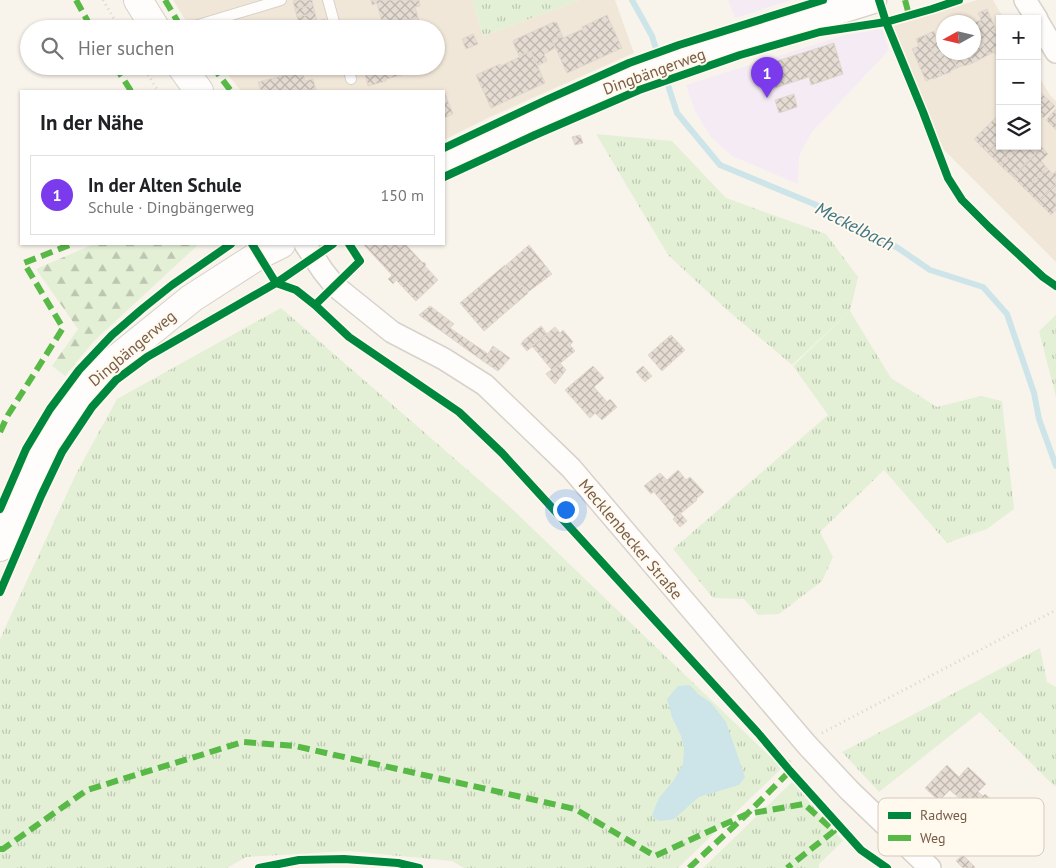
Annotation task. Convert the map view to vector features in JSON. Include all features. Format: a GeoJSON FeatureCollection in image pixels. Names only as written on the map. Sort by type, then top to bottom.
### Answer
{"type":"FeatureCollection","features":[{"type":"Feature","properties":{"kind":"main road"},"geometry":{"type":"LineString","coordinates":[[122,2],[145,20]]}},
{"type":"Feature","properties":{"kind":"main road"},"geometry":{"type":"LineString","coordinates":[[187,75],[198,90]]}},
{"type":"Feature","properties":{"kind":"main road","name":"Dingbängerweg"},"geometry":{"type":"LineString","coordinates":[[0,547],[42,449],[66,412],[93,378],[192,298],[259,255],[279,245]]}},
{"type":"Feature","properties":{"kind":"street","name":"Dingbängerweg"},"geometry":{"type":"LineString","coordinates":[[445,164],[590,94],[645,73],[677,61],[874,0]]}},
{"type":"Feature","properties":{"kind":"street"},"geometry":{"type":"LineString","coordinates":[[1026,0],[1035,15]]}},
{"type":"Feature","properties":{"kind":"street"},"geometry":{"type":"LineString","coordinates":[[1041,26],[1056,52]]}},
{"type":"Feature","properties":{"kind":"street","name":"Mecklenbecker Straße"},"geometry":{"type":"LineString","coordinates":[[306,245],[335,286],[392,332],[444,358],[485,385],[571,468],[807,745],[878,818]]}},
{"type":"Feature","properties":{"kind":"street","name":"Mecklenbecker Straße"},"geometry":{"type":"LineString","coordinates":[[918,856],[930,868]]}},
{"type":"Feature","properties":{"kind":"lane"},"geometry":{"type":"LineString","coordinates":[[214,20],[280,0]]}},
{"type":"Feature","properties":{"kind":"lane"},"geometry":{"type":"LineString","coordinates":[[328,0],[334,20]]}},
{"type":"Feature","properties":{"kind":"lane"},"geometry":{"type":"LineString","coordinates":[[351,75],[352,79]]}},
{"type":"Feature","properties":{"kind":"path"},"geometry":{"type":"LineString","coordinates":[[102,0],[114,20]]}},
{"type":"Feature","properties":{"kind":"path"},"geometry":{"type":"LineString","coordinates":[[148,75],[157,90]]}},
{"type":"Feature","properties":{"kind":"path"},"geometry":{"type":"LineString","coordinates":[[157,75],[166,90]]}},
{"type":"Feature","properties":{"kind":"path"},"geometry":{"type":"LineString","coordinates":[[1054,285],[1056,279]]}},
{"type":"Feature","properties":{"kind":"path"},"geometry":{"type":"LineString","coordinates":[[807,745],[826,730],[1056,610]]}},
{"type":"Feature","properties":{"kind":"shaded area"},"geometry":{"type":"Polygon","coordinates":[[[173,0],[472,0],[483,36],[580,0],[615,0],[634,53],[488,118],[445,140],[445,90],[240,90],[228,75],[445,75],[445,20],[185,20],[173,0]]]}},
{"type":"Feature","properties":{"kind":"shaded area"},"geometry":{"type":"Polygon","coordinates":[[[728,0],[791,0],[735,18],[728,0]]]}},
{"type":"Feature","properties":{"kind":"shaded area"},"geometry":{"type":"Polygon","coordinates":[[[977,0],[993,0],[1002,15],[996,15],[996,150],[1041,150],[1041,80],[1056,101],[1056,262],[944,150],[890,27],[977,0]]]}},
{"type":"Feature","properties":{"kind":"shaded area"},"geometry":{"type":"Polygon","coordinates":[[[882,29],[889,50],[812,132],[799,156],[798,184],[732,156],[710,136],[695,111],[686,85],[845,35],[882,29]]]}},
{"type":"Feature","properties":{"kind":"green space"},"geometry":{"type":"Polygon","coordinates":[[[472,0],[580,0],[483,36],[472,0]]]}},
{"type":"Feature","properties":{"kind":"green space"},"geometry":{"type":"Polygon","coordinates":[[[596,134],[672,141],[726,198],[826,234],[858,277],[850,311],[792,365],[725,308],[668,255],[596,134]]]}},
{"type":"Feature","properties":{"kind":"green space"},"geometry":{"type":"Polygon","coordinates":[[[92,245],[198,245],[94,341],[65,376],[52,366],[78,329],[36,269],[92,245]]]}},
{"type":"Feature","properties":{"kind":"green space"},"geometry":{"type":"Polygon","coordinates":[[[281,308],[508,505],[782,768],[678,868],[464,868],[452,861],[348,851],[246,857],[227,868],[0,868],[0,639],[76,474],[117,399],[281,308]]]}},
{"type":"Feature","properties":{"kind":"green space"},"geometry":{"type":"Polygon","coordinates":[[[850,311],[891,378],[937,407],[981,396],[1002,401],[1014,509],[987,529],[947,543],[884,470],[820,532],[833,557],[822,581],[779,614],[758,615],[744,599],[713,598],[673,549],[828,415],[793,366],[850,311]]]}},
{"type":"Feature","properties":{"kind":"green space"},"geometry":{"type":"Polygon","coordinates":[[[1056,315],[1056,397],[1039,331],[1056,315]]]}},
{"type":"Feature","properties":{"kind":"green space"},"geometry":{"type":"Polygon","coordinates":[[[1040,648],[1047,682],[1056,687],[1056,786],[980,712],[879,792],[842,752],[1040,648]]]}},
{"type":"Feature","properties":{"kind":"green space"},"geometry":{"type":"Polygon","coordinates":[[[792,782],[843,841],[819,864],[819,868],[703,868],[792,782]]]}},
{"type":"Feature","properties":{"kind":"water"},"geometry":{"type":"Polygon","coordinates":[[[690,685],[698,694],[711,703],[726,722],[745,777],[739,785],[699,797],[674,819],[661,821],[654,819],[652,815],[659,798],[674,780],[683,764],[684,748],[667,699],[678,686],[690,685]]]}},
{"type":"Feature","properties":{"kind":"building"},"geometry":{"type":"Polygon","coordinates":[[[312,0],[313,5],[295,9],[293,1],[312,0]]]}},
{"type":"Feature","properties":{"kind":"building"},"geometry":{"type":"Polygon","coordinates":[[[371,0],[419,0],[420,6],[415,7],[418,17],[406,20],[381,20],[377,3],[372,5],[371,0]]]}},
{"type":"Feature","properties":{"kind":"building"},"geometry":{"type":"Polygon","coordinates":[[[313,5],[315,13],[297,17],[295,9],[313,5]]]}},
{"type":"Feature","properties":{"kind":"building"},"geometry":{"type":"Polygon","coordinates":[[[987,9],[996,30],[996,54],[994,52],[988,55],[981,39],[981,15],[978,13],[987,9]]]}},
{"type":"Feature","properties":{"kind":"building"},"geometry":{"type":"Polygon","coordinates":[[[315,13],[317,20],[298,20],[297,17],[315,13]]]}},
{"type":"Feature","properties":{"kind":"building"},"geometry":{"type":"Polygon","coordinates":[[[607,15],[622,48],[567,73],[552,40],[562,35],[563,38],[583,29],[582,27],[607,15]]]}},
{"type":"Feature","properties":{"kind":"building"},"geometry":{"type":"Polygon","coordinates":[[[418,17],[419,20],[406,20],[418,17]]]}},
{"type":"Feature","properties":{"kind":"building"},"geometry":{"type":"Polygon","coordinates":[[[554,22],[557,23],[562,35],[552,40],[555,48],[544,54],[547,61],[537,66],[531,51],[519,56],[513,42],[514,40],[554,22]]]}},
{"type":"Feature","properties":{"kind":"building"},"geometry":{"type":"Polygon","coordinates":[[[934,31],[936,36],[936,60],[954,60],[957,68],[942,75],[925,35],[934,31]]]}},
{"type":"Feature","properties":{"kind":"building"},"geometry":{"type":"Polygon","coordinates":[[[473,34],[478,44],[466,49],[462,39],[473,34]]]}},
{"type":"Feature","properties":{"kind":"building"},"geometry":{"type":"Polygon","coordinates":[[[925,35],[942,75],[926,81],[912,49],[919,46],[916,39],[925,35]]]}},
{"type":"Feature","properties":{"kind":"building"},"geometry":{"type":"Polygon","coordinates":[[[981,39],[988,55],[981,59],[981,39]]]}},
{"type":"Feature","properties":{"kind":"building"},"geometry":{"type":"Polygon","coordinates":[[[834,43],[843,74],[811,85],[809,77],[771,89],[764,65],[834,43]]]}},
{"type":"Feature","properties":{"kind":"building"},"geometry":{"type":"Polygon","coordinates":[[[531,51],[545,83],[491,108],[476,75],[500,64],[501,66],[531,51]]]}},
{"type":"Feature","properties":{"kind":"building"},"geometry":{"type":"Polygon","coordinates":[[[954,60],[972,60],[973,63],[957,68],[954,60]]]}},
{"type":"Feature","properties":{"kind":"building"},"geometry":{"type":"Polygon","coordinates":[[[286,75],[303,75],[305,81],[313,79],[316,90],[261,90],[258,82],[286,75]]]}},
{"type":"Feature","properties":{"kind":"building"},"geometry":{"type":"Polygon","coordinates":[[[365,75],[402,75],[386,79],[386,81],[368,86],[365,75]]]}},
{"type":"Feature","properties":{"kind":"building"},"geometry":{"type":"Polygon","coordinates":[[[1041,93],[1055,106],[1043,118],[1041,116],[1041,93]]]}},
{"type":"Feature","properties":{"kind":"building"},"geometry":{"type":"Polygon","coordinates":[[[445,94],[453,114],[445,118],[445,94]]]}},
{"type":"Feature","properties":{"kind":"building"},"geometry":{"type":"Polygon","coordinates":[[[794,94],[797,107],[779,113],[775,100],[794,94]]]}},
{"type":"Feature","properties":{"kind":"building"},"geometry":{"type":"Polygon","coordinates":[[[1056,109],[1056,130],[1046,120],[1056,109]]]}},
{"type":"Feature","properties":{"kind":"building"},"geometry":{"type":"Polygon","coordinates":[[[996,117],[996,144],[987,152],[974,139],[996,117]]]}},
{"type":"Feature","properties":{"kind":"building"},"geometry":{"type":"Polygon","coordinates":[[[580,135],[583,143],[575,145],[572,137],[580,135]]]}},
{"type":"Feature","properties":{"kind":"building"},"geometry":{"type":"Polygon","coordinates":[[[996,144],[996,150],[1014,150],[1000,165],[987,152],[996,144]]]}},
{"type":"Feature","properties":{"kind":"building"},"geometry":{"type":"Polygon","coordinates":[[[1041,148],[1048,154],[1041,161],[1047,168],[1025,189],[1013,177],[1041,148]]]}},
{"type":"Feature","properties":{"kind":"building"},"geometry":{"type":"Polygon","coordinates":[[[1014,150],[1039,150],[1013,177],[1000,165],[1014,150]]]}},
{"type":"Feature","properties":{"kind":"building"},"geometry":{"type":"Polygon","coordinates":[[[1047,168],[1053,174],[1056,171],[1056,184],[1038,202],[1025,189],[1047,168]]]}},
{"type":"Feature","properties":{"kind":"building"},"geometry":{"type":"Polygon","coordinates":[[[1056,184],[1056,210],[1051,215],[1038,202],[1056,184]]]}},
{"type":"Feature","properties":{"kind":"building"},"geometry":{"type":"Polygon","coordinates":[[[364,245],[406,245],[426,264],[425,266],[438,280],[416,301],[396,280],[393,284],[388,279],[392,275],[364,245]]]}},
{"type":"Feature","properties":{"kind":"building"},"geometry":{"type":"Polygon","coordinates":[[[529,245],[552,274],[528,292],[505,266],[529,245]]]}},
{"type":"Feature","properties":{"kind":"building"},"geometry":{"type":"Polygon","coordinates":[[[505,265],[528,293],[484,331],[460,303],[505,265]]]}},
{"type":"Feature","properties":{"kind":"building"},"geometry":{"type":"Polygon","coordinates":[[[430,306],[454,324],[450,328],[488,354],[483,361],[419,315],[430,306]]]}},
{"type":"Feature","properties":{"kind":"building"},"geometry":{"type":"Polygon","coordinates":[[[541,326],[547,334],[527,351],[521,344],[541,326]]]}},
{"type":"Feature","properties":{"kind":"building"},"geometry":{"type":"Polygon","coordinates":[[[555,327],[560,333],[563,330],[573,342],[570,345],[575,351],[552,370],[532,346],[555,327]]]}},
{"type":"Feature","properties":{"kind":"building"},"geometry":{"type":"Polygon","coordinates":[[[671,335],[685,350],[662,371],[648,355],[671,335]]]}},
{"type":"Feature","properties":{"kind":"building"},"geometry":{"type":"Polygon","coordinates":[[[493,346],[510,358],[498,371],[483,361],[493,346]]]}},
{"type":"Feature","properties":{"kind":"building"},"geometry":{"type":"Polygon","coordinates":[[[560,363],[566,370],[555,384],[546,374],[560,363]]]}},
{"type":"Feature","properties":{"kind":"building"},"geometry":{"type":"Polygon","coordinates":[[[593,366],[604,378],[594,387],[607,402],[590,418],[565,390],[593,366]]]}},
{"type":"Feature","properties":{"kind":"building"},"geometry":{"type":"Polygon","coordinates":[[[643,366],[652,376],[645,382],[636,372],[643,366]]]}},
{"type":"Feature","properties":{"kind":"building"},"geometry":{"type":"Polygon","coordinates":[[[610,399],[617,407],[602,420],[595,413],[610,399]]]}},
{"type":"Feature","properties":{"kind":"building"},"geometry":{"type":"Polygon","coordinates":[[[678,470],[686,480],[690,477],[704,492],[675,517],[654,492],[678,470]]]}},
{"type":"Feature","properties":{"kind":"building"},"geometry":{"type":"Polygon","coordinates":[[[660,473],[667,480],[651,494],[644,486],[660,473]]]}},
{"type":"Feature","properties":{"kind":"building"},"geometry":{"type":"Polygon","coordinates":[[[680,513],[687,521],[680,527],[673,519],[680,513]]]}},
{"type":"Feature","properties":{"kind":"building"},"geometry":{"type":"Polygon","coordinates":[[[947,765],[959,777],[968,767],[986,784],[978,792],[990,798],[959,798],[950,790],[942,798],[936,798],[925,788],[947,765]]]}},
{"type":"Feature","properties":{"kind":"building"},"geometry":{"type":"Polygon","coordinates":[[[964,856],[975,867],[963,868],[956,861],[964,856]]]}},
{"type":"Feature","properties":{"kind":"waterway","name":"Meckelbach"},"geometry":{"type":"LineString","coordinates":[[632,0],[652,36],[660,61]]}},
{"type":"Feature","properties":{"kind":"waterway","name":"Meckelbach"},"geometry":{"type":"LineString","coordinates":[[664,73],[677,113],[720,165],[814,204],[898,248],[930,270],[983,287],[1007,314],[1034,393],[1039,419],[1056,466]]}},
{"type":"Feature","properties":{"kind":"marked path"},"geometry":{"type":"LineString","coordinates":[[76,0],[87,20]]}},
{"type":"Feature","properties":{"kind":"marked path"},"geometry":{"type":"LineString","coordinates":[[165,0],[177,20]]}},
{"type":"Feature","properties":{"kind":"marked path"},"geometry":{"type":"LineString","coordinates":[[905,0],[909,15]]}},
{"type":"Feature","properties":{"kind":"marked path"},"geometry":{"type":"LineString","coordinates":[[121,75],[130,90]]}},
{"type":"Feature","properties":{"kind":"marked path"},"geometry":{"type":"LineString","coordinates":[[219,75],[230,90]]}},
{"type":"Feature","properties":{"kind":"marked path"},"geometry":{"type":"LineString","coordinates":[[0,432],[8,415],[63,328],[24,263],[69,245]]}},
{"type":"Feature","properties":{"kind":"marked path"},"geometry":{"type":"LineString","coordinates":[[0,849],[3,849],[87,790],[243,742],[295,746],[575,809],[655,856],[747,814],[804,804],[834,831],[787,868]]}},
{"type":"Feature","properties":{"kind":"marked path"},"geometry":{"type":"LineString","coordinates":[[689,868],[790,771]]}},
{"type":"Feature","properties":{"kind":"cycle path"},"geometry":{"type":"LineString","coordinates":[[445,148],[629,63],[679,45],[823,0]]}},
{"type":"Feature","properties":{"kind":"cycle path"},"geometry":{"type":"LineString","coordinates":[[879,0],[948,178],[962,200],[1043,277],[1056,286]]}},
{"type":"Feature","properties":{"kind":"cycle path"},"geometry":{"type":"LineString","coordinates":[[445,177],[639,90],[740,55],[820,32],[886,22],[959,0]]}},
{"type":"Feature","properties":{"kind":"cycle path"},"geometry":{"type":"LineString","coordinates":[[0,509],[26,449],[50,409],[79,370],[112,335],[142,309],[172,285],[230,245]]}},
{"type":"Feature","properties":{"kind":"cycle path"},"geometry":{"type":"LineString","coordinates":[[253,245],[276,283],[296,290],[349,337],[459,412],[502,453],[758,733],[861,850],[887,868]]}},
{"type":"Feature","properties":{"kind":"cycle path"},"geometry":{"type":"LineString","coordinates":[[0,592],[62,452],[92,407],[116,380],[147,357],[276,283],[332,245]]}},
{"type":"Feature","properties":{"kind":"cycle path"},"geometry":{"type":"LineString","coordinates":[[315,305],[360,261],[350,245]]}},
{"type":"Feature","properties":{"kind":"cycle path"},"geometry":{"type":"LineString","coordinates":[[259,868],[299,860],[344,859],[398,863],[419,868]]}},
{"type":"Feature","properties":{"kind":"place","name":"In der Alten Schule"},"geometry":{"type":"Point","coordinates":[767,98]}}]}
